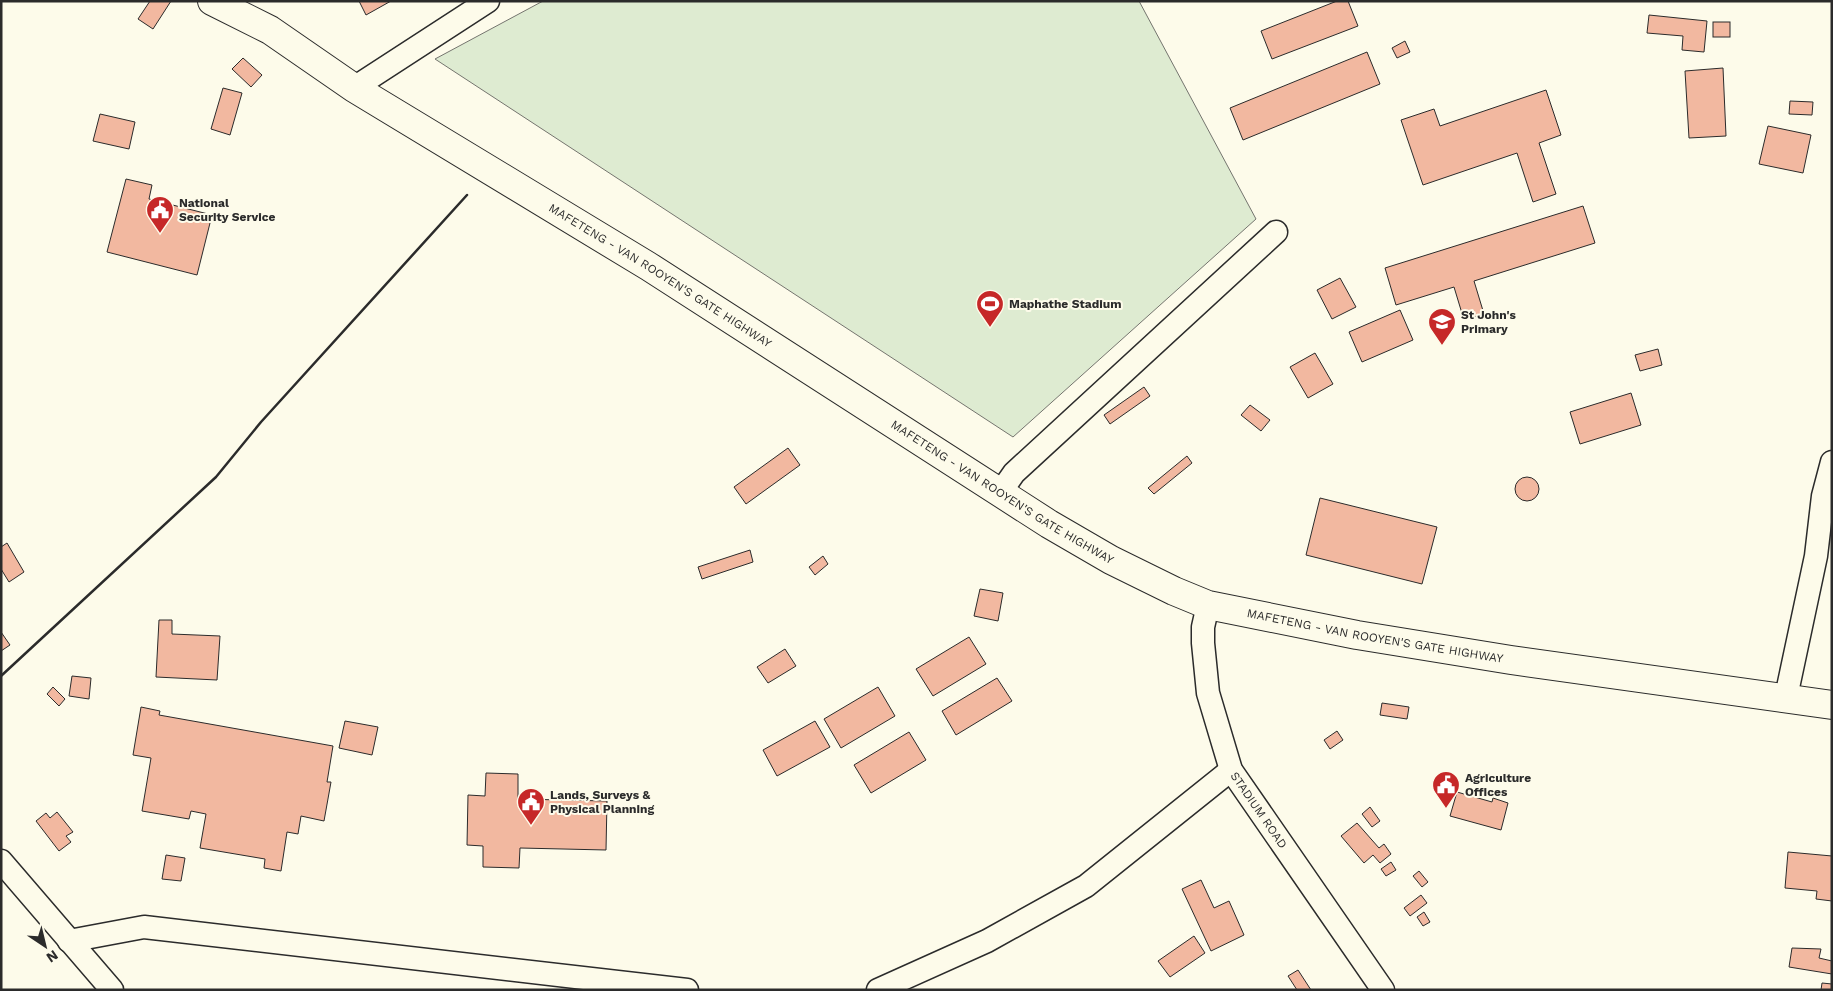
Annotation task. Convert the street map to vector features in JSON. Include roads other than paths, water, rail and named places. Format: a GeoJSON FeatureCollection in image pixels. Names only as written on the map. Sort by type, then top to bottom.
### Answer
{"type":"FeatureCollection","features":[{"type":"Feature","properties":{"kind":"main road","name":"MAFETENG - VAN ROOYEN'S GATE HIGHWAY"},"geometry":{"type":"LineString","coordinates":[[212,1],[270,30],[354,88],[648,266],[1000,493],[1111,560],[1174,591],[1208,604],[1357,635],[1502,658],[1832,705]]}},
{"type":"Feature","properties":{"kind":"main road","name":"MAFETENG - VAN ROOYEN'S GATE HIGHWAY"},"geometry":{"type":"LineString","coordinates":[[243,1],[270,30]]}},
{"type":"Feature","properties":{"kind":"street"},"geometry":{"type":"LineString","coordinates":[[354,88],[488,1]]}},
{"type":"Feature","properties":{"kind":"street"},"geometry":{"type":"LineString","coordinates":[[1000,493],[1014,473],[1276,232]]}},
{"type":"Feature","properties":{"kind":"street"},"geometry":{"type":"LineString","coordinates":[[1786,697],[1816,556],[1823,496],[1832,462]]}},
{"type":"Feature","properties":{"kind":"street","name":"STADIUM ROAD"},"geometry":{"type":"LineString","coordinates":[[1208,604],[1203,627],[1208,693],[1230,770],[1383,990]]}},
{"type":"Feature","properties":{"kind":"street"},"geometry":{"type":"LineString","coordinates":[[878,990],[987,942],[1086,886],[1230,770]]}},
{"type":"Feature","properties":{"kind":"street"},"geometry":{"type":"LineString","coordinates":[[1,862],[112,990]]}},
{"type":"Feature","properties":{"kind":"street"},"geometry":{"type":"LineString","coordinates":[[69,941],[144,927],[687,990]]}},
{"type":"Feature","properties":{"kind":"place","name":"National Security Service"},"geometry":{"type":"Point","coordinates":[160,234]}},
{"type":"Feature","properties":{"kind":"place","name":"Maphathe Stadium"},"geometry":{"type":"Point","coordinates":[990,328]}},
{"type":"Feature","properties":{"kind":"place","name":"St John's Primary"},"geometry":{"type":"Point","coordinates":[1442,346]}},
{"type":"Feature","properties":{"kind":"place","name":"Agriculture Offices"},"geometry":{"type":"Point","coordinates":[1446,809]}},
{"type":"Feature","properties":{"kind":"place","name":"Lands, Surveys & Physical Planning"},"geometry":{"type":"Point","coordinates":[531,826]}}]}
